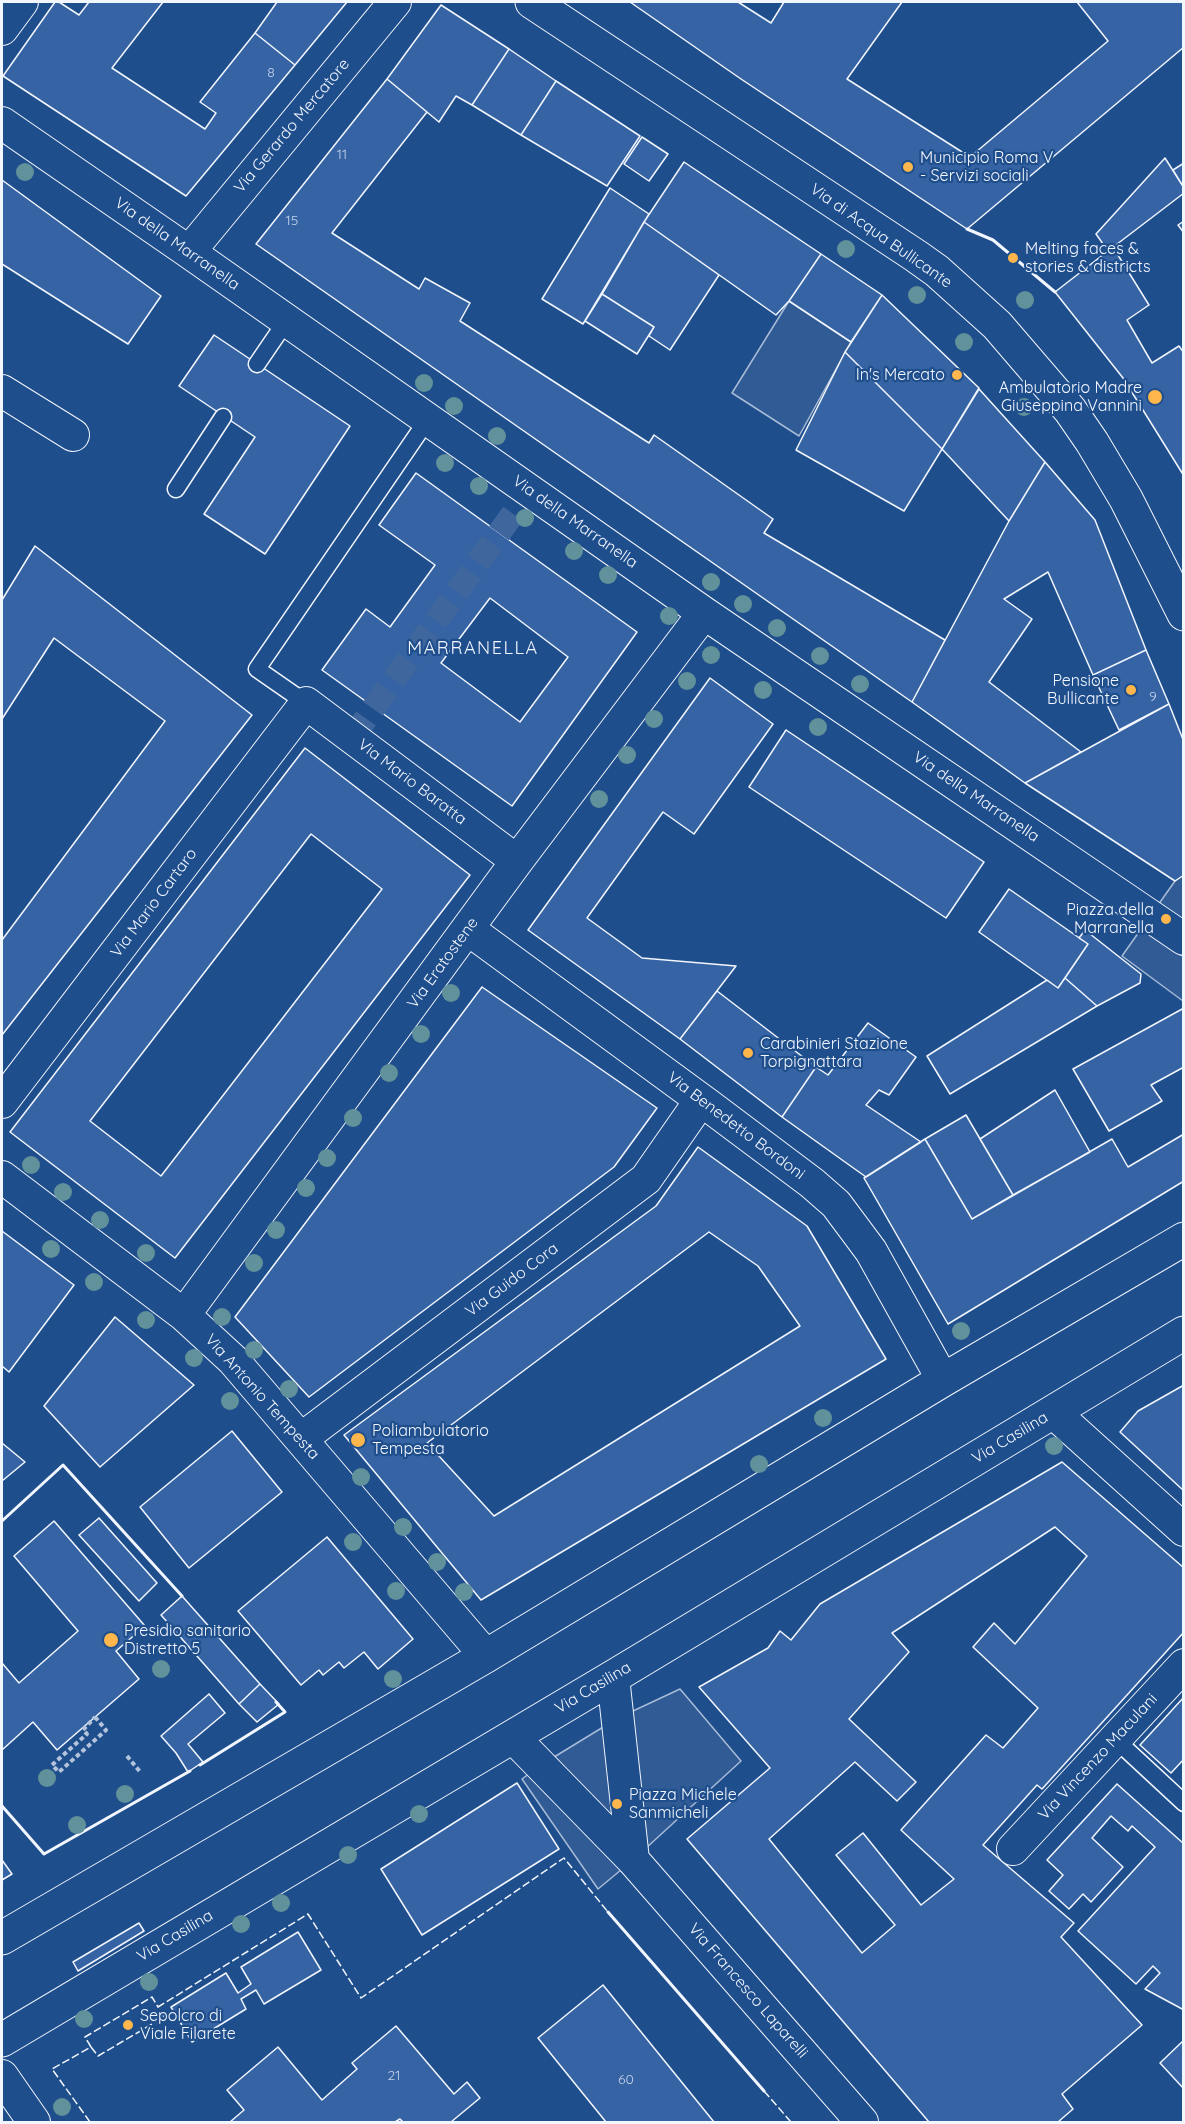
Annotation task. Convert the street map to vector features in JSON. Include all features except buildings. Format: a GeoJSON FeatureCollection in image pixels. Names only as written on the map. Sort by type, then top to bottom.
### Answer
{"type":"FeatureCollection","features":[{"type":"Feature","properties":{"kind":"main road","name":"Via di Acqua Bullicante"},"geometry":{"type":"LineString","coordinates":[[532,2],[930,266],[997,325],[1070,411],[1092,442],[1126,499],[1184,614]]}},
{"type":"Feature","properties":{"kind":"main road"},"geometry":{"type":"LineString","coordinates":[[2,1938],[486,1656],[943,1380],[1184,1239]]}},
{"type":"Feature","properties":{"kind":"main road","name":"Via Casilina"},"geometry":{"type":"LineString","coordinates":[[2,2040],[513,1737],[1184,1333]]}},
{"type":"Feature","properties":{"kind":"street"},"geometry":{"type":"LineString","coordinates":[[2,29],[22,2]]}},
{"type":"Feature","properties":{"kind":"street","name":"Via Gerardo Mercatore"},"geometry":{"type":"LineString","coordinates":[[189,252],[395,2]]}},
{"type":"Feature","properties":{"kind":"street","name":"Via della Marranella"},"geometry":{"type":"LineString","coordinates":[[2,123],[704,613],[1184,939]]}},
{"type":"Feature","properties":{"kind":"street"},"geometry":{"type":"LineString","coordinates":[[2,391],[73,435]]}},
{"type":"Feature","properties":{"kind":"street","name":"Via Eratostene"},"geometry":{"type":"LineString","coordinates":[[184,1315],[518,861],[704,613]]}},
{"type":"Feature","properties":{"kind":"street","name":"Via Mario Baratta"},"geometry":{"type":"LineString","coordinates":[[306,703],[518,861]]}},
{"type":"Feature","properties":{"kind":"street","name":"Via Mario Cartaro"},"geometry":{"type":"LineString","coordinates":[[2,1102],[306,703]]}},
{"type":"Feature","properties":{"kind":"street","name":"Via Benedetto Bordoni"},"geometry":{"type":"LineString","coordinates":[[468,929],[701,1100],[812,1183],[836,1204],[871,1251],[943,1380]]}},
{"type":"Feature","properties":{"kind":"street","name":"Via Guido Cora"},"geometry":{"type":"LineString","coordinates":[[301,1438],[646,1179],[701,1100]]}},
{"type":"Feature","properties":{"kind":"street","name":"Via Antonio Tempesta"},"geometry":{"type":"LineString","coordinates":[[2,1177],[184,1315],[234,1360],[486,1656]]}},
{"type":"Feature","properties":{"kind":"street"},"geometry":{"type":"LineString","coordinates":[[1053,1412],[1184,1530]]}},
{"type":"Feature","properties":{"kind":"street","name":"Via Vincenzo Maculani"},"geometry":{"type":"LineString","coordinates":[[1013,1849],[1184,1665]]}},
{"type":"Feature","properties":{"kind":"street"},"geometry":{"type":"LineString","coordinates":[[613,1677],[633,1860]]}},
{"type":"Feature","properties":{"kind":"street"},"geometry":{"type":"LineString","coordinates":[[513,1737],[633,1860]]}},
{"type":"Feature","properties":{"kind":"street","name":"Via Francesco Laparelli"},"geometry":{"type":"LineString","coordinates":[[633,1860],[862,2122]]}},
{"type":"Feature","properties":{"kind":"street"},"geometry":{"type":"LineString","coordinates":[[2,2076],[33,2122]]}},
{"type":"Feature","properties":{"kind":"lane"},"geometry":{"type":"LineString","coordinates":[[257,364],[287,320]]}},
{"type":"Feature","properties":{"kind":"lane"},"geometry":{"type":"LineString","coordinates":[[176,489],[223,417]]}},
{"type":"Feature","properties":{"kind":"lane"},"geometry":{"type":"LineString","coordinates":[[306,703],[257,669],[428,419]]}},
{"type":"Feature","properties":{"kind":"lane"},"geometry":{"type":"LineString","coordinates":[[1115,1739],[1184,1803]]}},
{"type":"Feature","properties":{"kind":"path"},"geometry":{"type":"LineString","coordinates":[[94,1717],[105,1730],[59,1772],[52,1765],[87,1734],[83,1730],[94,1717]]}},
{"type":"Feature","properties":{"kind":"path"},"geometry":{"type":"LineString","coordinates":[[127,1756],[141,1773]]}},
{"type":"Feature","properties":{"kind":"shaded area"},"geometry":{"type":"Polygon","coordinates":[[[789,301],[851,342],[799,436],[732,393],[789,301]]]}},
{"type":"Feature","properties":{"kind":"shaded area","name":"Piazza della Marranella"},"geometry":{"type":"Polygon","coordinates":[[[1183,875],[1183,1001],[1122,956],[1175,881],[1183,875]]]}},
{"type":"Feature","properties":{"kind":"shaded area","name":"Piazza Michele Sanmicheli"},"geometry":{"type":"Polygon","coordinates":[[[680,1689],[741,1761],[598,1889],[522,1779],[618,1718],[680,1689]]]}},
{"type":"Feature","properties":{"kind":"tunnel"},"geometry":{"type":"LineString","coordinates":[[352,738],[530,490]]}},
{"type":"Feature","properties":{"kind":"fence"},"geometry":{"type":"LineString","coordinates":[[90,2122],[52,2069],[91,2047],[98,2056],[164,2017],[158,2007],[308,1914],[361,1998],[564,1858],[608,1912]]}},
{"type":"Feature","properties":{"kind":"fence"},"geometry":{"type":"LineString","coordinates":[[91,2047],[85,2037],[152,1997],[158,2007]]}},
{"type":"Feature","properties":{"kind":"fence"},"geometry":{"type":"LineString","coordinates":[[764,2091],[791,2122]]}},
{"type":"Feature","properties":{"kind":"wall"},"geometry":{"type":"LineString","coordinates":[[967,229],[993,240],[1055,292]]}},
{"type":"Feature","properties":{"kind":"wall"},"geometry":{"type":"LineString","coordinates":[[2,1521],[63,1465],[182,1596]]}},
{"type":"Feature","properties":{"kind":"wall"},"geometry":{"type":"LineString","coordinates":[[200,1765],[285,1712],[276,1702]]}},
{"type":"Feature","properties":{"kind":"wall"},"geometry":{"type":"LineString","coordinates":[[2,1806],[44,1854],[190,1771]]}},
{"type":"Feature","properties":{"kind":"wall"},"geometry":{"type":"LineString","coordinates":[[608,1912],[764,2091]]}},
{"type":"Feature","properties":{"kind":"place","name":"Municipio Roma V - Servizi sociali"},"geometry":{"type":"Point","coordinates":[908,167]}},
{"type":"Feature","properties":{"kind":"place","name":"Melting faces & stories & districts"},"geometry":{"type":"Point","coordinates":[1013,258]}},
{"type":"Feature","properties":{"kind":"place","name":"In's Mercato"},"geometry":{"type":"Point","coordinates":[957,375]}},
{"type":"Feature","properties":{"kind":"place","name":"Ambulatorio Madre Giuseppina Vannini"},"geometry":{"type":"Point","coordinates":[1155,397]}},
{"type":"Feature","properties":{"kind":"place","name":"Pensione Bullicante"},"geometry":{"type":"Point","coordinates":[1131,690]}},
{"type":"Feature","properties":{"kind":"place","name":"Piazza della Marranella"},"geometry":{"type":"Point","coordinates":[1166,919]}},
{"type":"Feature","properties":{"kind":"place","name":"Carabinieri Stazione Torpignattara"},"geometry":{"type":"Point","coordinates":[748,1053]}},
{"type":"Feature","properties":{"kind":"place","name":"Poliambulatorio Tempesta"},"geometry":{"type":"Point","coordinates":[358,1440]}},
{"type":"Feature","properties":{"kind":"place","name":"Presidio sanitario Distretto 5"},"geometry":{"type":"Point","coordinates":[111,1640]}},
{"type":"Feature","properties":{"kind":"place","name":"Piazza Michele Sanmicheli"},"geometry":{"type":"Point","coordinates":[617,1804]}},
{"type":"Feature","properties":{"kind":"place","name":"Sepolcro di Viale Filarete"},"geometry":{"type":"Point","coordinates":[128,2025]}},
{"type":"Feature","properties":{"kind":"district","name":"MARRANELLA"},"geometry":{"type":"Point","coordinates":[473,649]}}]}
